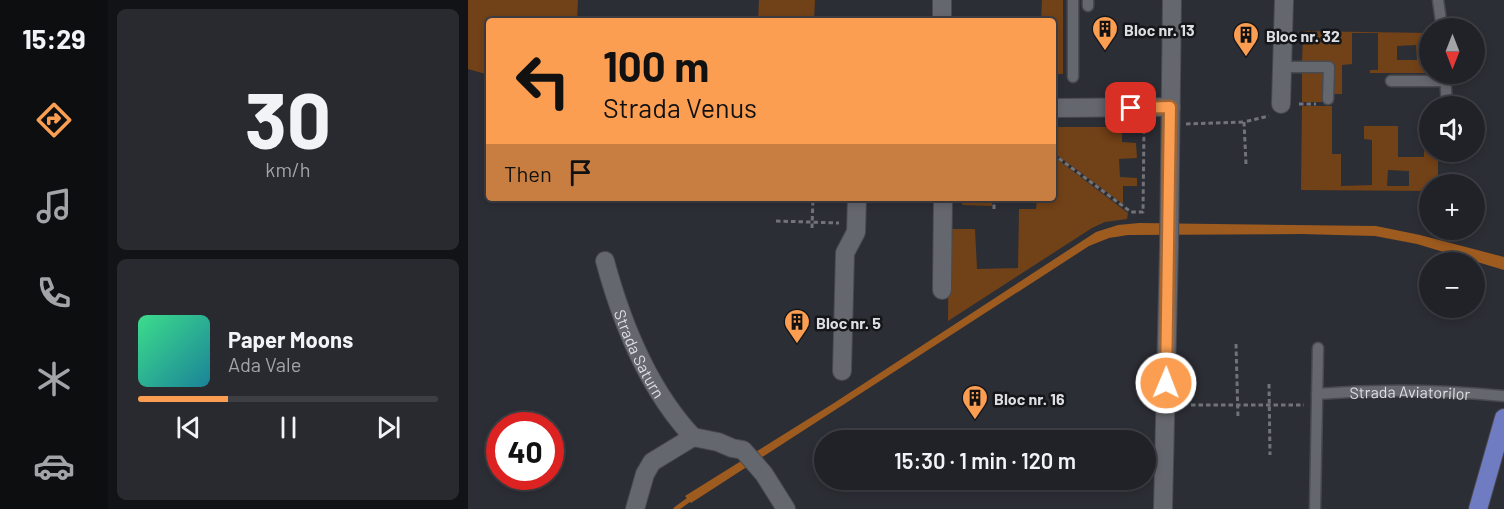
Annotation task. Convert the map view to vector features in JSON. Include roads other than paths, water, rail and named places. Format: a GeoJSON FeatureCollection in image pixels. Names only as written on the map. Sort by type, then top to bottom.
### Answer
{"type":"FeatureCollection","features":[{"type":"Feature","properties":{"kind":"main road"},"geometry":{"type":"LineString","coordinates":[[1479,509],[1504,418]]}},
{"type":"Feature","properties":{"kind":"street"},"geometry":{"type":"LineString","coordinates":[[942,0],[942,18]]}},
{"type":"Feature","properties":{"kind":"street"},"geometry":{"type":"LineString","coordinates":[[1163,509],[1170,217],[1172,0]]}},
{"type":"Feature","properties":{"kind":"street"},"geometry":{"type":"LineString","coordinates":[[1281,104],[1284,0]]}},
{"type":"Feature","properties":{"kind":"street"},"geometry":{"type":"LineString","coordinates":[[1056,108],[1170,107]]}},
{"type":"Feature","properties":{"kind":"street"},"geometry":{"type":"LineString","coordinates":[[842,371],[845,253],[856,232],[857,201]]}},
{"type":"Feature","properties":{"kind":"street"},"geometry":{"type":"LineString","coordinates":[[942,290],[943,201]]}},
{"type":"Feature","properties":{"kind":"street","name":"Strada Saturn"},"geometry":{"type":"LineString","coordinates":[[605,261],[623,318],[638,351],[660,394],[677,420],[693,437]]}},
{"type":"Feature","properties":{"kind":"street"},"geometry":{"type":"LineString","coordinates":[[635,509],[645,474],[652,462],[693,437],[744,450],[764,474],[786,509]]}},
{"type":"Feature","properties":{"kind":"lane"},"geometry":{"type":"LineString","coordinates":[[1073,0],[1073,77]]}},
{"type":"Feature","properties":{"kind":"lane"},"geometry":{"type":"LineString","coordinates":[[1438,0],[1441,18]]}},
{"type":"Feature","properties":{"kind":"lane"},"geometry":{"type":"LineString","coordinates":[[1282,67],[1329,67],[1328,99]]}},
{"type":"Feature","properties":{"kind":"lane"},"geometry":{"type":"LineString","coordinates":[[1391,81],[1419,79]]}},
{"type":"Feature","properties":{"kind":"lane"},"geometry":{"type":"LineString","coordinates":[[1315,509],[1318,348]]}},
{"type":"Feature","properties":{"kind":"lane","name":"Strada Aviatorilor"},"geometry":{"type":"LineString","coordinates":[[1317,394],[1356,391],[1453,391],[1504,396]]}},
{"type":"Feature","properties":{"kind":"waterway"},"geometry":{"type":"LineString","coordinates":[[676,509],[694,496]]}},
{"type":"Feature","properties":{"kind":"place","name":"Bloc nr. 13"},"geometry":{"type":"Point","coordinates":[1105,52]}},
{"type":"Feature","properties":{"kind":"place","name":"Bloc nr. 32"},"geometry":{"type":"Point","coordinates":[1246,58]}},
{"type":"Feature","properties":{"kind":"place","name":"Bloc nr. 5"},"geometry":{"type":"Point","coordinates":[797,345]}},
{"type":"Feature","properties":{"kind":"place","name":"Bloc nr. 16"},"geometry":{"type":"Point","coordinates":[975,421]}}]}
